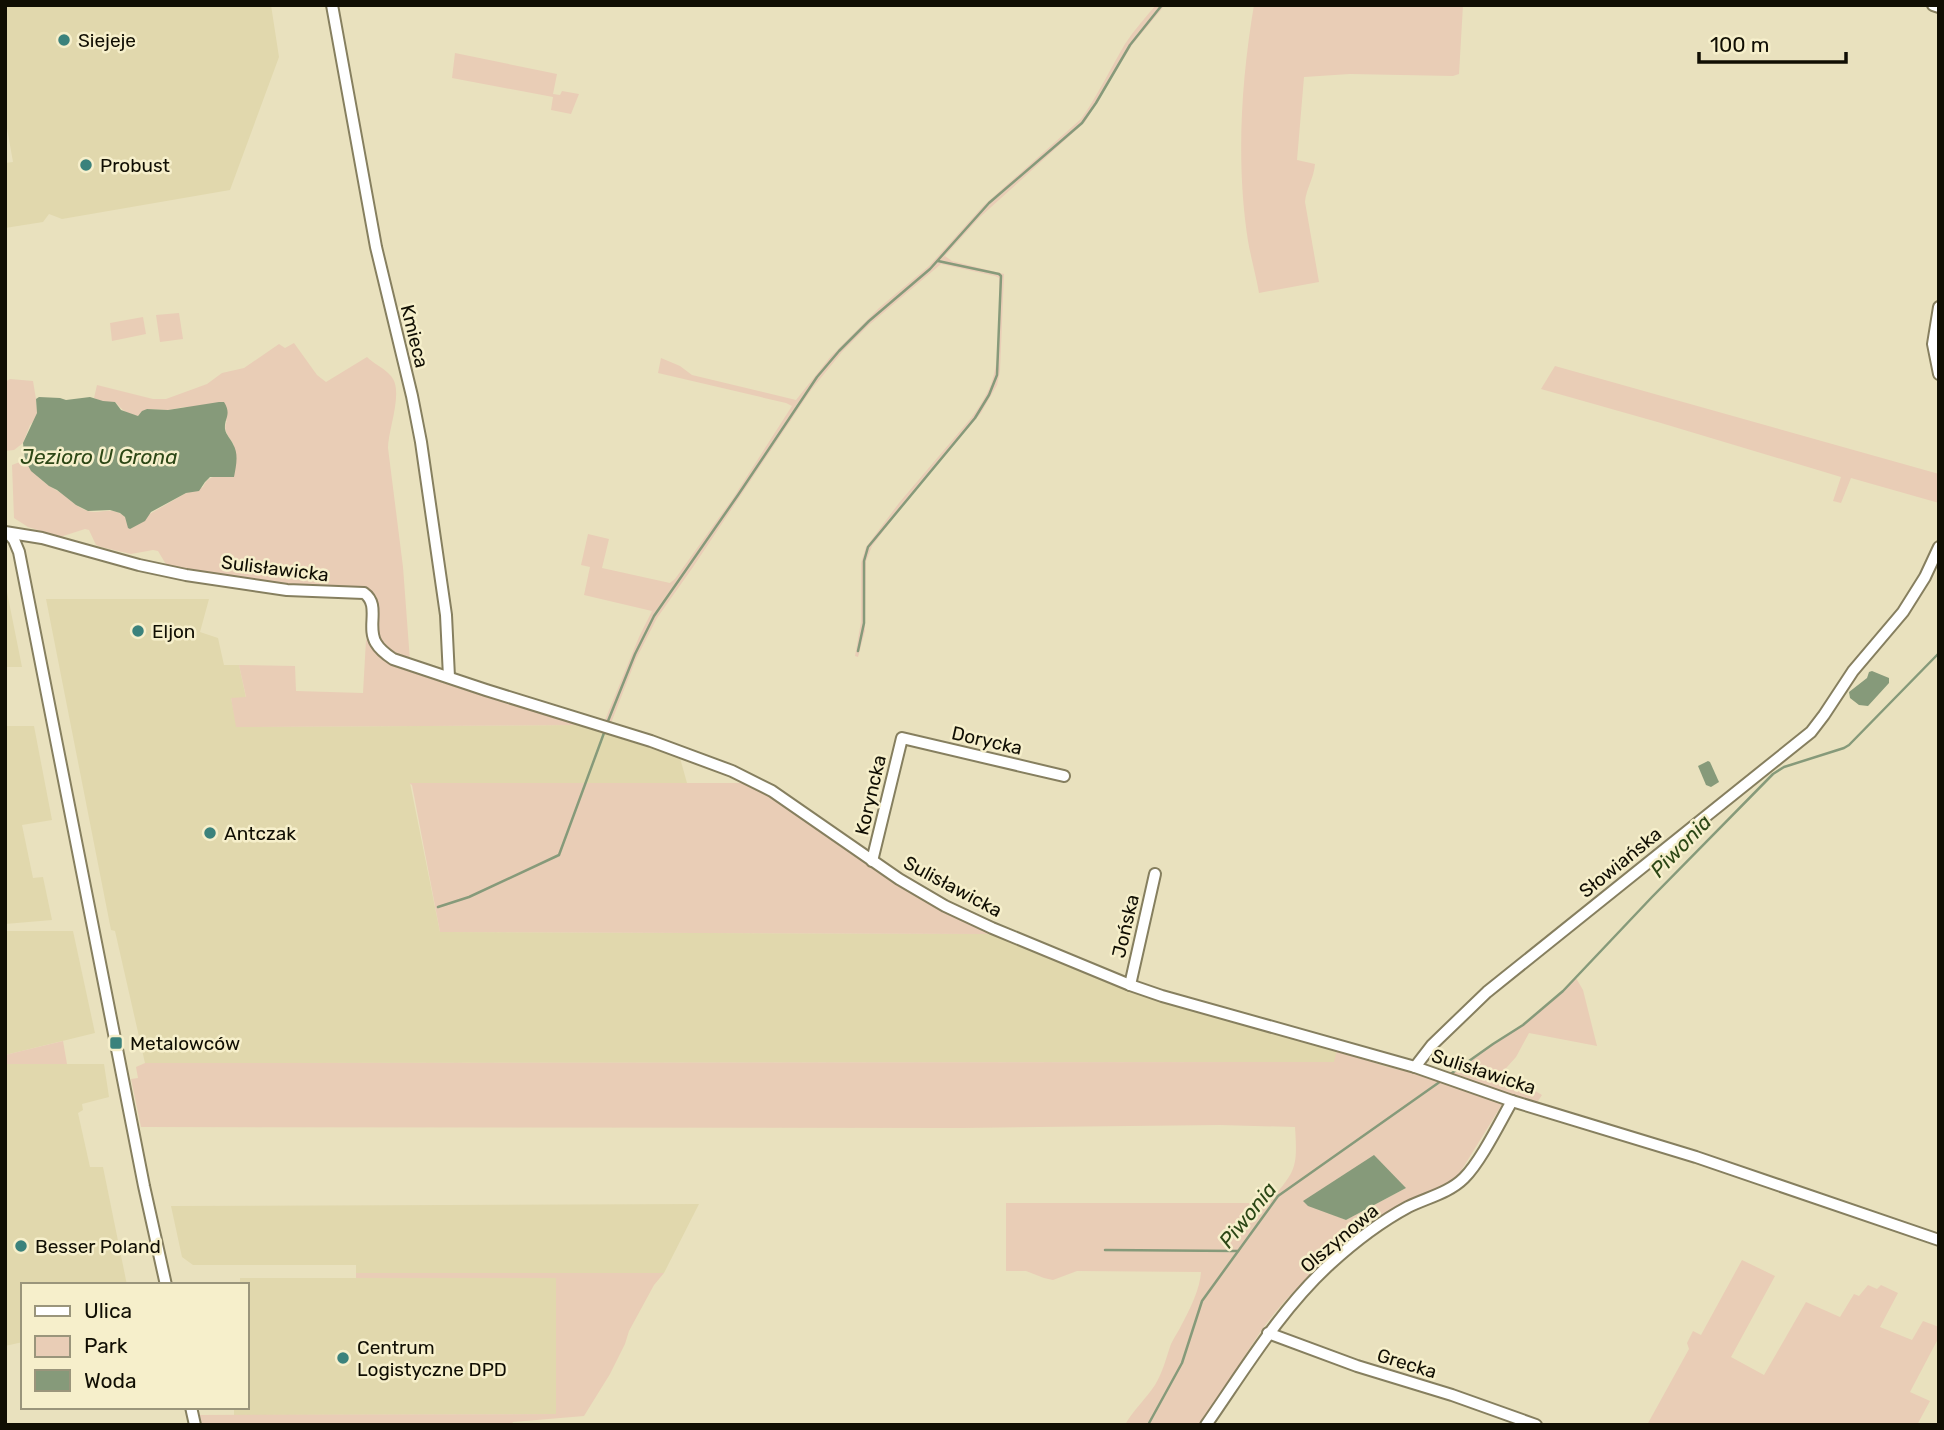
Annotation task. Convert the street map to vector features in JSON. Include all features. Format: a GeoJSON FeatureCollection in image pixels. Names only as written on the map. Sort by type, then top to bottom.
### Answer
{"type":"FeatureCollection","features":[{"type":"Feature","properties":{"kind":"street","name":"Kmieca"},"geometry":{"type":"LineString","coordinates":[[332,5],[376,247],[421,442],[443,590],[449,677]]}},
{"type":"Feature","properties":{"kind":"street"},"geometry":{"type":"LineString","coordinates":[[1933,5],[1939,7]]}},
{"type":"Feature","properties":{"kind":"street"},"geometry":{"type":"LineString","coordinates":[[1939,307],[1933,344],[1939,374]]}},
{"type":"Feature","properties":{"kind":"street","name":"Sulisławicka"},"geometry":{"type":"LineString","coordinates":[[7,533],[42,538],[186,575],[287,590],[364,593],[371,599],[372,604],[372,635],[379,648],[393,659],[651,741],[732,771],[772,791],[923,893],[967,916],[1130,985],[1415,1067],[1512,1101],[1696,1157],[1939,1240]]}},
{"type":"Feature","properties":{"kind":"street"},"geometry":{"type":"LineString","coordinates":[[7,533],[14,540],[19,552],[166,1283]]}},
{"type":"Feature","properties":{"kind":"street","name":"Słowiańska"},"geometry":{"type":"LineString","coordinates":[[1415,1067],[1432,1045],[1487,992],[1811,732],[1853,671],[1903,612],[1925,577],[1939,547]]}},
{"type":"Feature","properties":{"kind":"street","name":"Koryncka"},"geometry":{"type":"LineString","coordinates":[[872,861],[902,738]]}},
{"type":"Feature","properties":{"kind":"street","name":"Dorycka"},"geometry":{"type":"LineString","coordinates":[[902,738],[1064,776]]}},
{"type":"Feature","properties":{"kind":"street","name":"Jońska"},"geometry":{"type":"LineString","coordinates":[[1130,985],[1155,874]]}},
{"type":"Feature","properties":{"kind":"street","name":"Olszynowa"},"geometry":{"type":"LineString","coordinates":[[1206,1425],[1268,1334],[1317,1277],[1352,1245],[1394,1215],[1462,1180],[1476,1162],[1512,1101]]}},
{"type":"Feature","properties":{"kind":"street","name":"Grecka"},"geometry":{"type":"LineString","coordinates":[[1268,1334],[1536,1425]]}},
{"type":"Feature","properties":{"kind":"shaded area"},"geometry":{"type":"Polygon","coordinates":[[[5,5],[271,5],[279,57],[230,190],[62,219],[49,214],[43,222],[5,228],[5,163],[13,162],[5,117],[5,5]]]}},
{"type":"Feature","properties":{"kind":"shaded area"},"geometry":{"type":"Polygon","coordinates":[[[5,582],[22,667],[5,667],[5,582]]]}},
{"type":"Feature","properties":{"kind":"shaded area"},"geometry":{"type":"Polygon","coordinates":[[[46,599],[209,599],[200,632],[218,638],[224,665],[239,665],[246,698],[231,698],[237,727],[580,725],[680,758],[687,783],[410,783],[440,932],[991,934],[1152,999],[1337,1050],[1335,1062],[145,1063],[115,931],[111,930],[46,599]]]}},
{"type":"Feature","properties":{"kind":"shaded area"},"geometry":{"type":"Polygon","coordinates":[[[5,726],[34,726],[52,820],[22,825],[33,878],[43,877],[52,920],[5,924],[5,726]]]}},
{"type":"Feature","properties":{"kind":"shaded area"},"geometry":{"type":"Polygon","coordinates":[[[5,931],[73,931],[95,1033],[5,1055],[5,931]]]}},
{"type":"Feature","properties":{"kind":"shaded area","name":"Besser Poland"},"geometry":{"type":"Polygon","coordinates":[[[5,1064],[104,1064],[109,1097],[82,1104],[83,1110],[78,1113],[90,1167],[103,1167],[127,1283],[21,1283],[21,1342],[5,1346],[5,1064]]]}},
{"type":"Feature","properties":{"kind":"shaded area"},"geometry":{"type":"Polygon","coordinates":[[[699,1204],[664,1273],[356,1273],[356,1265],[193,1265],[182,1257],[171,1206],[699,1204]]]}},
{"type":"Feature","properties":{"kind":"shaded area"},"geometry":{"type":"Polygon","coordinates":[[[240,1278],[556,1278],[556,1414],[234,1415],[234,1409],[248,1409],[248,1283],[240,1283],[240,1278]]]}},
{"type":"Feature","properties":{"kind":"green space"},"geometry":{"type":"Polygon","coordinates":[[[1156,5],[1165,5],[1132,45],[1085,122],[979,218],[945,256],[952,261],[1004,274],[1000,371],[997,385],[981,413],[872,546],[866,561],[865,631],[858,657],[855,656],[861,622],[861,563],[866,547],[899,503],[972,417],[991,383],[996,368],[999,328],[999,278],[995,276],[941,264],[869,325],[842,352],[811,390],[657,618],[636,659],[611,723],[605,720],[652,611],[584,595],[590,567],[581,565],[588,534],[609,539],[602,568],[670,583],[733,498],[792,406],[658,373],[661,358],[680,366],[692,375],[796,400],[831,356],[879,308],[929,266],[984,205],[1081,119],[1125,44],[1156,5]]]}},
{"type":"Feature","properties":{"kind":"green space"},"geometry":{"type":"Polygon","coordinates":[[[1254,5],[1463,5],[1459,74],[1350,74],[1304,77],[1297,160],[1315,164],[1305,202],[1319,282],[1259,293],[1244,212],[1241,153],[1243,93],[1254,5]]]}},
{"type":"Feature","properties":{"kind":"green space"},"geometry":{"type":"Polygon","coordinates":[[[455,53],[557,74],[553,94],[560,95],[562,91],[579,94],[571,114],[551,110],[553,97],[452,78],[455,53]]]}},
{"type":"Feature","properties":{"kind":"green space"},"geometry":{"type":"Polygon","coordinates":[[[179,313],[183,339],[160,342],[156,315],[179,313]]]}},
{"type":"Feature","properties":{"kind":"green space"},"geometry":{"type":"Polygon","coordinates":[[[143,317],[146,334],[112,341],[110,323],[143,317]]]}},
{"type":"Feature","properties":{"kind":"green space"},"geometry":{"type":"Polygon","coordinates":[[[294,343],[317,375],[326,382],[367,357],[394,381],[396,399],[388,448],[403,567],[410,661],[391,654],[378,641],[377,606],[368,590],[295,587],[194,572],[167,566],[158,551],[131,554],[96,545],[89,530],[60,537],[28,527],[14,518],[12,465],[25,460],[47,484],[79,507],[93,512],[111,511],[125,517],[148,515],[186,493],[203,487],[210,478],[227,476],[234,445],[226,430],[227,421],[184,407],[168,410],[147,409],[138,416],[133,415],[115,402],[103,402],[94,398],[97,385],[153,399],[166,399],[207,384],[222,373],[244,368],[279,344],[285,348],[294,343]]]}},
{"type":"Feature","properties":{"kind":"green space"},"geometry":{"type":"Polygon","coordinates":[[[1555,366],[1939,474],[1939,503],[1851,478],[1841,503],[1833,501],[1841,477],[1541,389],[1555,366]]]}},
{"type":"Feature","properties":{"kind":"green space"},"geometry":{"type":"Polygon","coordinates":[[[10,379],[33,381],[37,413],[23,443],[14,450],[5,451],[5,382],[10,379]]]}},
{"type":"Feature","properties":{"kind":"green space"},"geometry":{"type":"Polygon","coordinates":[[[366,640],[395,664],[405,668],[580,725],[236,727],[231,698],[246,697],[239,665],[295,666],[296,691],[363,693],[366,640]]]}},
{"type":"Feature","properties":{"kind":"green space"},"geometry":{"type":"Polygon","coordinates":[[[409,783],[744,783],[803,818],[907,891],[991,934],[440,932],[412,785],[409,783]]]}},
{"type":"Feature","properties":{"kind":"green space"},"geometry":{"type":"Polygon","coordinates":[[[1576,978],[1583,990],[1597,1046],[1529,1033],[1516,1057],[1499,1076],[1525,1085],[1542,1095],[1536,1104],[1508,1095],[1456,1179],[1385,1214],[1324,1261],[1283,1303],[1261,1331],[1200,1425],[1125,1425],[1158,1380],[1171,1344],[1194,1299],[1201,1272],[1077,1271],[1053,1280],[1026,1271],[1006,1271],[1006,1203],[1269,1203],[1293,1169],[1296,1153],[1295,1127],[141,1127],[131,1079],[138,1078],[136,1067],[145,1063],[1334,1062],[1337,1050],[1384,1066],[1443,1080],[1529,1020],[1576,978]],[[1406,1188],[1326,1212],[1346,1220],[1406,1188]]]}},
{"type":"Feature","properties":{"kind":"green space"},"geometry":{"type":"Polygon","coordinates":[[[63,1041],[67,1064],[5,1064],[5,1055],[63,1041]]]}},
{"type":"Feature","properties":{"kind":"green space"},"geometry":{"type":"Polygon","coordinates":[[[1742,1260],[1775,1276],[1731,1357],[1764,1375],[1806,1302],[1840,1317],[1854,1294],[1859,1296],[1868,1285],[1877,1289],[1881,1285],[1898,1293],[1880,1327],[1912,1340],[1923,1321],[1939,1327],[1939,1337],[1910,1392],[1930,1401],[1917,1425],[1647,1425],[1689,1349],[1687,1343],[1693,1331],[1701,1335],[1742,1260]]]}},
{"type":"Feature","properties":{"kind":"green space"},"geometry":{"type":"Polygon","coordinates":[[[356,1273],[664,1273],[654,1285],[610,1374],[584,1416],[513,1422],[511,1425],[202,1425],[200,1415],[556,1414],[556,1278],[356,1278],[356,1273]]]}},
{"type":"Feature","properties":{"kind":"water","name":"Jezioro U Grona"},"geometry":{"type":"Polygon","coordinates":[[[90,397],[115,402],[121,410],[138,416],[147,409],[168,410],[224,402],[228,413],[225,429],[236,452],[234,477],[210,477],[199,491],[186,493],[151,512],[145,521],[130,529],[125,517],[120,513],[110,510],[88,511],[31,471],[25,460],[23,443],[37,413],[36,399],[66,400],[90,397]]]}},
{"type":"Feature","properties":{"kind":"water"},"geometry":{"type":"Polygon","coordinates":[[[1872,671],[1889,678],[1889,683],[1868,706],[1859,705],[1850,698],[1849,692],[1872,671]]]}},
{"type":"Feature","properties":{"kind":"water"},"geometry":{"type":"Polygon","coordinates":[[[1708,761],[1719,782],[1711,787],[1706,785],[1698,766],[1708,761]]]}},
{"type":"Feature","properties":{"kind":"water"},"geometry":{"type":"Polygon","coordinates":[[[1374,1155],[1406,1188],[1346,1220],[1308,1206],[1303,1201],[1374,1155]]]}},
{"type":"Feature","properties":{"kind":"waterway"},"geometry":{"type":"LineString","coordinates":[[608,721],[635,654],[654,616],[817,377],[869,321],[930,269],[989,203],[1082,123],[1130,45],[1162,5]]}},
{"type":"Feature","properties":{"kind":"waterway"},"geometry":{"type":"LineString","coordinates":[[858,651],[864,623],[864,561],[868,547],[975,418],[997,375],[1001,276],[938,261]]}},
{"type":"Feature","properties":{"kind":"waterway","name":"Piwonia"},"geometry":{"type":"LineString","coordinates":[[1452,1073],[1523,1025],[1563,991],[1773,774],[1784,767],[1849,745],[1939,653]]}},
{"type":"Feature","properties":{"kind":"waterway"},"geometry":{"type":"LineString","coordinates":[[438,907],[469,897],[559,855],[604,733]]}},
{"type":"Feature","properties":{"kind":"waterway","name":"Piwonia"},"geometry":{"type":"LineString","coordinates":[[1148,1425],[1182,1363],[1202,1301],[1278,1196],[1441,1081]]}},
{"type":"Feature","properties":{"kind":"waterway"},"geometry":{"type":"LineString","coordinates":[[1105,1250],[1238,1251]]}},
{"type":"Feature","properties":{"kind":"place","name":"Siejeje"},"geometry":{"type":"Point","coordinates":[64,40]}},
{"type":"Feature","properties":{"kind":"place","name":"Probust"},"geometry":{"type":"Point","coordinates":[86,165]}},
{"type":"Feature","properties":{"kind":"place","name":"Eljon"},"geometry":{"type":"Point","coordinates":[138,631]}},
{"type":"Feature","properties":{"kind":"place","name":"Antczak"},"geometry":{"type":"Point","coordinates":[210,833]}},
{"type":"Feature","properties":{"kind":"place","name":"Metalowców"},"geometry":{"type":"Point","coordinates":[116,1043]}},
{"type":"Feature","properties":{"kind":"place","name":"Besser Poland"},"geometry":{"type":"Point","coordinates":[21,1246]}},
{"type":"Feature","properties":{"kind":"place","name":"Centrum Logistyczne DPD"},"geometry":{"type":"Point","coordinates":[343,1358]}}]}
